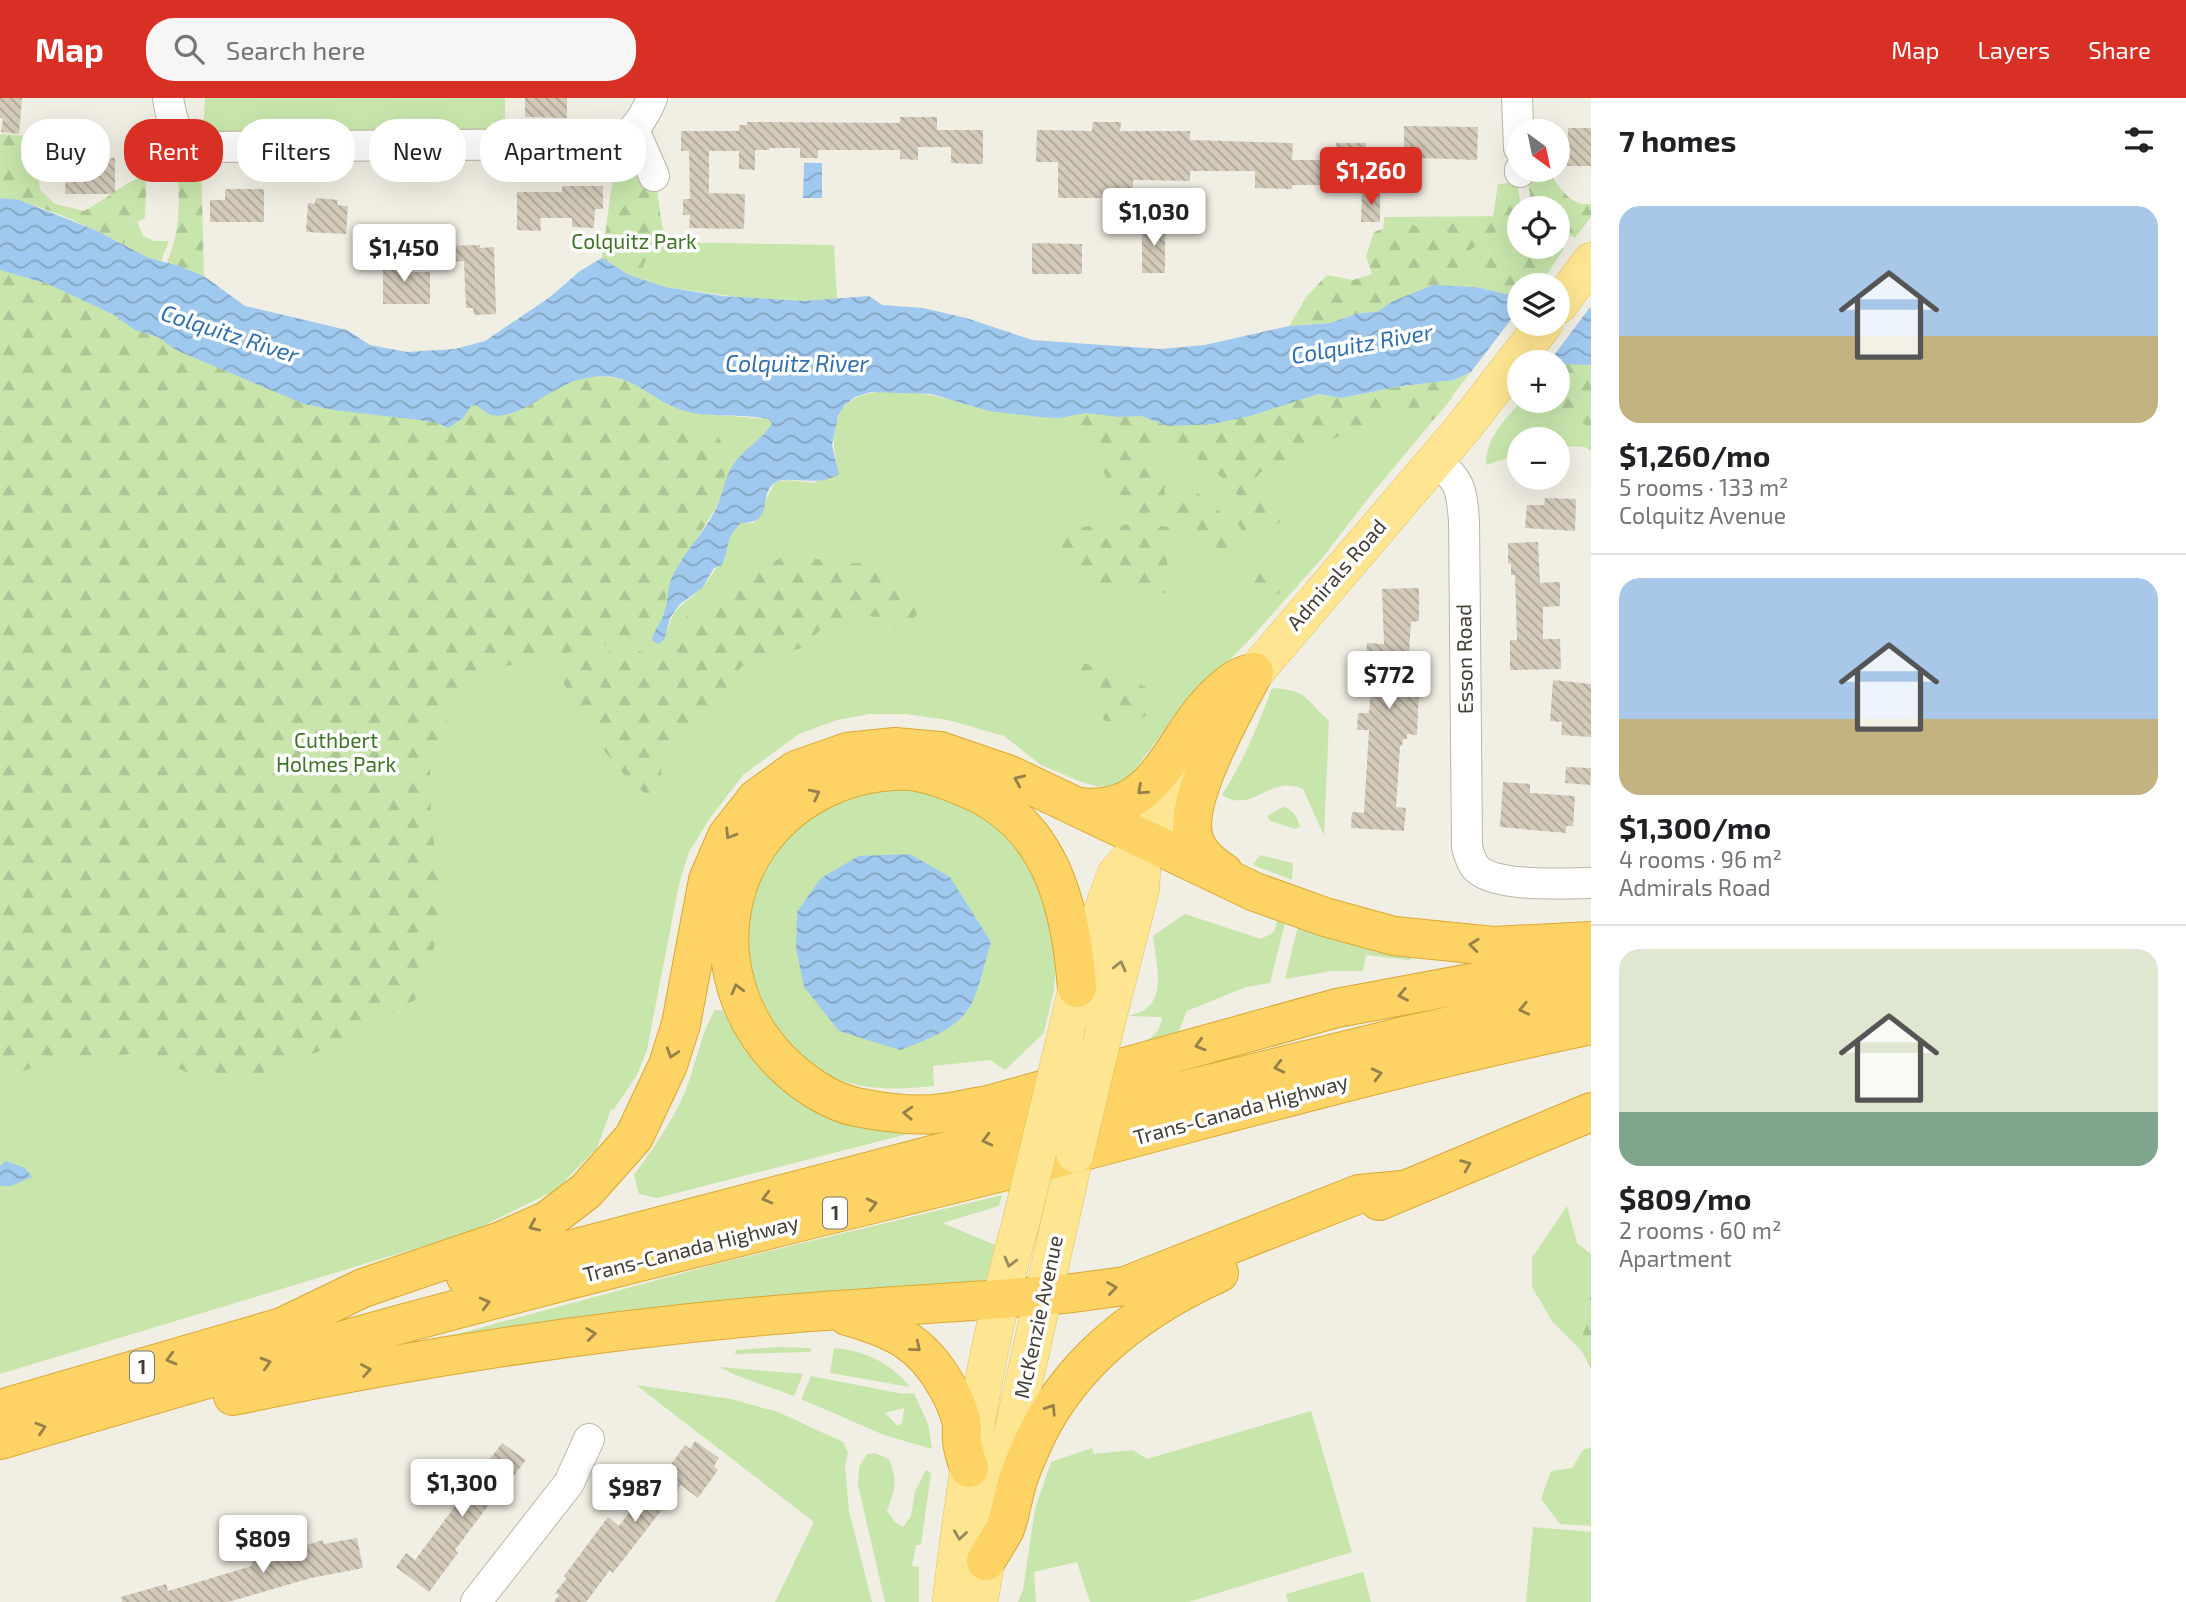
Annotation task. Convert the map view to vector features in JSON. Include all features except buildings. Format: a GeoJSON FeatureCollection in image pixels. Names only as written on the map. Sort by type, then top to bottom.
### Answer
{"type":"FeatureCollection","features":[{"type":"Feature","properties":{"kind":"highway"},"geometry":{"type":"LineString","coordinates":[[1082,807],[1115,807],[1143,792],[1205,706],[1236,677],[1254,672]]}},
{"type":"Feature","properties":{"kind":"highway"},"geometry":{"type":"LineString","coordinates":[[1254,672],[1222,735],[1192,811],[1193,835],[1199,853],[1255,892]]}},
{"type":"Feature","properties":{"kind":"highway"},"geometry":{"type":"LineString","coordinates":[[284,1326],[363,1288],[501,1241],[548,1220],[586,1191],[634,1137],[668,1065],[681,1024],[708,880],[727,836],[756,799],[796,770],[847,752],[895,747],[940,751],[1010,775],[1082,807],[1255,892],[1325,917],[1394,936],[1493,946],[1591,941]]}},
{"type":"Feature","properties":{"kind":"highway"},"geometry":{"type":"LineString","coordinates":[[1077,988],[1074,943],[1065,905],[1055,875],[1039,846],[1002,808],[976,792],[943,778],[911,771],[881,772],[843,780],[806,797],[778,820],[756,845],[742,873],[732,914],[730,947],[739,999],[750,1024],[787,1067],[810,1085],[854,1107],[887,1112],[934,1114],[988,1105],[1337,1008],[1591,960]]}},
{"type":"Feature","properties":{"kind":"highway","name":"Trans-Canada Highway"},"geometry":{"type":"LineString","coordinates":[[0,1409],[284,1326],[1100,1111],[1408,1035],[1591,996]]}},
{"type":"Feature","properties":{"kind":"highway","name":"Trans-Canada Highway"},"geometry":{"type":"LineString","coordinates":[[0,1440],[364,1335],[584,1277],[1108,1145],[1376,1074],[1591,1025]]}},
{"type":"Feature","properties":{"kind":"highway"},"geometry":{"type":"LineString","coordinates":[[986,1561],[1006,1527],[1016,1486],[1042,1423],[1084,1365],[1110,1339],[1176,1294],[1402,1190],[1591,1112]]}},
{"type":"Feature","properties":{"kind":"highway"},"geometry":{"type":"LineString","coordinates":[[82,1416],[139,1417],[336,1375],[591,1334],[753,1317],[1044,1296],[1125,1286],[1359,1194],[1402,1190]]}},
{"type":"Feature","properties":{"kind":"highway"},"geometry":{"type":"LineString","coordinates":[[832,1311],[881,1326],[904,1337],[923,1352],[937,1369],[954,1402],[961,1420],[962,1445],[969,1468]]}},
{"type":"Feature","properties":{"kind":"main road"},"geometry":{"type":"LineString","coordinates":[[1570,290],[1589,264]]}},
{"type":"Feature","properties":{"kind":"main road","name":"Admirals Road"},"geometry":{"type":"LineString","coordinates":[[1064,1043],[1077,988],[1116,874],[1147,839],[1211,732],[1254,672],[1435,460],[1535,336]]}},
{"type":"Feature","properties":{"kind":"main road","name":"Admirals Road"},"geometry":{"type":"LineString","coordinates":[[1104,1032],[1141,888],[1142,857],[1147,839]]}},
{"type":"Feature","properties":{"kind":"main road","name":"McKenzie Avenue"},"geometry":{"type":"LineString","coordinates":[[979,1602],[1061,1216],[1104,1032]]}},
{"type":"Feature","properties":{"kind":"main road","name":"McKenzie Avenue"},"geometry":{"type":"LineString","coordinates":[[951,1602],[986,1366],[1064,1043]]}},
{"type":"Feature","properties":{"kind":"street"},"geometry":{"type":"LineString","coordinates":[[169,98],[176,129],[184,139],[207,147],[480,145]]}},
{"type":"Feature","properties":{"kind":"street"},"geometry":{"type":"LineString","coordinates":[[642,119],[652,98]]}},
{"type":"Feature","properties":{"kind":"street"},"geometry":{"type":"LineString","coordinates":[[1517,98],[1518,119]]}},
{"type":"Feature","properties":{"kind":"street"},"geometry":{"type":"LineString","coordinates":[[646,158],[654,176]]}},
{"type":"Feature","properties":{"kind":"street","name":"Esson Road"},"geometry":{"type":"LineString","coordinates":[[1435,460],[1456,477],[1462,495],[1467,847],[1475,867],[1495,878],[1532,883],[1591,883]]}},
{"type":"Feature","properties":{"kind":"street"},"geometry":{"type":"LineString","coordinates":[[476,1602],[569,1483],[589,1439]]}},
{"type":"Feature","properties":{"kind":"green space"},"geometry":{"type":"Polygon","coordinates":[[[205,98],[505,98],[505,119],[480,119],[480,135],[466,135],[466,119],[369,119],[369,135],[355,135],[355,119],[237,119],[237,135],[223,135],[223,119],[203,119],[205,98]]]}},
{"type":"Feature","properties":{"kind":"green space"},"geometry":{"type":"Polygon","coordinates":[[[0,134],[21,136],[21,182],[39,182],[40,190],[55,204],[84,211],[130,182],[145,182],[146,186],[145,218],[137,222],[130,221],[124,245],[47,210],[0,198],[0,134]]]}},
{"type":"Feature","properties":{"kind":"green space"},"geometry":{"type":"Polygon","coordinates":[[[646,170],[657,192],[664,242],[648,258],[641,279],[629,275],[602,258],[613,182],[646,182],[646,170]]]}},
{"type":"Feature","properties":{"kind":"green space"},"geometry":{"type":"Polygon","coordinates":[[[178,182],[202,182],[204,276],[167,262],[175,239],[178,182]]]}},
{"type":"Feature","properties":{"kind":"green space","name":"Colquitz Park"},"geometry":{"type":"Polygon","coordinates":[[[613,182],[645,182],[657,192],[665,242],[834,245],[837,299],[752,299],[665,287],[629,275],[602,258],[613,182]]]}},
{"type":"Feature","properties":{"kind":"green space"},"geometry":{"type":"Polygon","coordinates":[[[1517,182],[1519,196],[1507,196],[1507,223],[1462,256],[1453,286],[1433,285],[1393,301],[1379,311],[1356,314],[1330,323],[1289,326],[1307,296],[1327,275],[1353,280],[1372,274],[1366,257],[1374,232],[1408,223],[1426,235],[1437,235],[1462,217],[1493,217],[1498,184],[1517,182]]]}},
{"type":"Feature","properties":{"kind":"green space"},"geometry":{"type":"Polygon","coordinates":[[[1528,182],[1555,182],[1568,196],[1530,196],[1528,182]]]}},
{"type":"Feature","properties":{"kind":"green space"},"geometry":{"type":"Polygon","coordinates":[[[1570,198],[1579,203],[1591,204],[1591,217],[1575,238],[1570,236],[1570,198]]]}},
{"type":"Feature","properties":{"kind":"green space"},"geometry":{"type":"Polygon","coordinates":[[[1507,216],[1507,250],[1491,248],[1482,264],[1476,287],[1433,285],[1379,311],[1384,217],[1507,216]]]}},
{"type":"Feature","properties":{"kind":"green space"},"geometry":{"type":"Polygon","coordinates":[[[130,221],[137,222],[143,236],[154,241],[169,241],[161,261],[124,245],[130,221]]]}},
{"type":"Feature","properties":{"kind":"green space"},"geometry":{"type":"Polygon","coordinates":[[[1491,248],[1507,250],[1507,259],[1532,259],[1535,265],[1546,273],[1507,273],[1507,294],[1476,287],[1482,264],[1491,248]]]}},
{"type":"Feature","properties":{"kind":"green space"},"geometry":{"type":"Polygon","coordinates":[[[1527,259],[1557,259],[1546,273],[1527,259]]]}},
{"type":"Feature","properties":{"kind":"green space","name":"Cuthbert Holmes Park"},"geometry":{"type":"Polygon","coordinates":[[[0,270],[48,284],[114,315],[579,379],[693,413],[768,419],[772,423],[768,430],[735,462],[719,502],[674,573],[667,634],[672,616],[698,592],[725,559],[734,531],[741,523],[754,523],[775,482],[787,480],[815,483],[837,462],[834,444],[836,425],[844,407],[860,396],[880,391],[903,391],[951,400],[989,411],[1453,397],[1323,557],[1252,637],[1174,717],[1129,778],[1116,785],[1099,787],[1041,765],[1004,736],[948,720],[905,714],[870,714],[837,720],[799,734],[743,775],[710,818],[689,852],[679,884],[647,1050],[637,1075],[614,1109],[611,1109],[597,1148],[556,1190],[470,1232],[0,1374],[0,270]]]}},
{"type":"Feature","properties":{"kind":"green space"},"geometry":{"type":"Polygon","coordinates":[[[0,270],[48,284],[114,315],[135,330],[158,337],[176,350],[304,404],[438,423],[448,428],[463,418],[471,406],[476,405],[491,415],[516,411],[527,407],[555,388],[580,379],[602,376],[621,379],[657,397],[711,436],[717,435],[729,455],[719,502],[667,588],[663,617],[653,634],[496,668],[451,711],[430,767],[431,829],[448,909],[415,1000],[326,1048],[260,1077],[190,1074],[148,1053],[52,1059],[0,1081],[0,270]]]}},
{"type":"Feature","properties":{"kind":"green space"},"geometry":{"type":"Polygon","coordinates":[[[1570,363],[1591,365],[1591,451],[1585,447],[1570,446],[1570,427],[1507,427],[1507,458],[1486,465],[1492,438],[1511,413],[1570,413],[1570,363]]]}},
{"type":"Feature","properties":{"kind":"green space"},"geometry":{"type":"Polygon","coordinates":[[[1570,363],[1591,365],[1591,430],[1577,418],[1563,413],[1570,413],[1570,363]]]}},
{"type":"Feature","properties":{"kind":"green space"},"geometry":{"type":"Polygon","coordinates":[[[1471,372],[1433,420],[1402,409],[1381,423],[1354,427],[1334,439],[1299,449],[1281,470],[1261,472],[1253,481],[1259,497],[1284,500],[1285,518],[1270,529],[1256,534],[1243,532],[1237,523],[1245,509],[1226,482],[1207,465],[1186,452],[1173,448],[1140,453],[1165,484],[1164,502],[1157,512],[1120,515],[1107,479],[1093,453],[1059,418],[1086,413],[1119,417],[1141,416],[1169,426],[1213,424],[1250,416],[1318,394],[1341,398],[1402,386],[1454,380],[1471,372]]]}},
{"type":"Feature","properties":{"kind":"green space"},"geometry":{"type":"Polygon","coordinates":[[[1195,491],[1221,513],[1228,552],[1212,545],[1172,517],[1179,501],[1195,491]]]}},
{"type":"Feature","properties":{"kind":"green space"},"geometry":{"type":"Polygon","coordinates":[[[1152,524],[1172,528],[1173,537],[1167,553],[1168,578],[1165,593],[1116,590],[1107,600],[1096,594],[1083,575],[1062,573],[1053,541],[1061,534],[1085,526],[1152,524]]]}},
{"type":"Feature","properties":{"kind":"green space"},"geometry":{"type":"Polygon","coordinates":[[[790,553],[840,564],[887,562],[901,579],[923,597],[916,616],[901,627],[891,626],[882,617],[838,619],[822,628],[806,647],[769,656],[741,667],[729,687],[712,703],[694,740],[675,747],[661,765],[662,795],[651,798],[633,783],[605,752],[551,663],[632,648],[655,658],[674,651],[679,630],[686,617],[718,603],[724,588],[790,553]]]}},
{"type":"Feature","properties":{"kind":"green space"},"geometry":{"type":"Polygon","coordinates":[[[1263,569],[1280,569],[1290,578],[1285,588],[1269,599],[1258,595],[1251,586],[1263,569]]]}},
{"type":"Feature","properties":{"kind":"green space"},"geometry":{"type":"Polygon","coordinates":[[[1072,662],[1107,669],[1129,677],[1158,698],[1158,705],[1141,718],[1120,722],[1105,721],[1072,662]]]}},
{"type":"Feature","properties":{"kind":"green space"},"geometry":{"type":"Polygon","coordinates":[[[1272,688],[1300,694],[1329,721],[1324,836],[1303,789],[1280,786],[1243,800],[1233,800],[1222,795],[1250,743],[1272,688]]]}},
{"type":"Feature","properties":{"kind":"green space"},"geometry":{"type":"Polygon","coordinates":[[[890,785],[974,802],[1043,873],[1058,955],[1053,994],[1044,1033],[1005,1070],[990,1060],[933,1066],[934,1086],[900,1088],[869,1087],[838,1079],[807,1063],[796,1054],[778,1030],[754,979],[748,942],[751,906],[767,867],[783,839],[829,803],[890,785]]]}},
{"type":"Feature","properties":{"kind":"green space"},"geometry":{"type":"Polygon","coordinates":[[[1283,807],[1296,817],[1300,826],[1296,829],[1270,821],[1267,816],[1283,807]]]}},
{"type":"Feature","properties":{"kind":"green space"},"geometry":{"type":"Polygon","coordinates":[[[1260,855],[1293,863],[1292,880],[1253,865],[1260,855]]]}},
{"type":"Feature","properties":{"kind":"green space"},"geometry":{"type":"Polygon","coordinates":[[[1185,914],[1261,939],[1274,932],[1278,918],[1286,919],[1270,983],[1246,987],[1187,1011],[1178,1033],[1144,1042],[1156,1032],[1162,1017],[1127,1016],[1141,1012],[1150,1005],[1155,996],[1158,973],[1153,936],[1185,914]]]}},
{"type":"Feature","properties":{"kind":"green space"},"geometry":{"type":"Polygon","coordinates":[[[1299,922],[1422,953],[1409,960],[1366,955],[1363,971],[1332,971],[1285,979],[1299,922]]]}},
{"type":"Feature","properties":{"kind":"green space"},"geometry":{"type":"Polygon","coordinates":[[[715,1010],[722,1010],[744,1048],[797,1097],[939,1126],[657,1198],[639,1194],[634,1175],[680,1103],[715,1010]]]}},
{"type":"Feature","properties":{"kind":"green space"},"geometry":{"type":"Polygon","coordinates":[[[1002,1195],[999,1206],[943,1223],[995,1245],[987,1278],[974,1287],[439,1339],[720,1263],[1002,1195]]]}},
{"type":"Feature","properties":{"kind":"green space"},"geometry":{"type":"Polygon","coordinates":[[[1567,1206],[1577,1243],[1591,1254],[1591,1294],[1586,1308],[1581,1350],[1552,1321],[1532,1287],[1532,1258],[1567,1206]]]}},
{"type":"Feature","properties":{"kind":"green space"},"geometry":{"type":"Polygon","coordinates":[[[1591,1294],[1591,1368],[1581,1350],[1586,1308],[1591,1294]]]}},
{"type":"Feature","properties":{"kind":"green space"},"geometry":{"type":"Polygon","coordinates":[[[779,1347],[812,1350],[735,1354],[736,1350],[779,1347]]]}},
{"type":"Feature","properties":{"kind":"green space"},"geometry":{"type":"Polygon","coordinates":[[[834,1348],[876,1359],[894,1371],[910,1387],[830,1373],[834,1348]]]}},
{"type":"Feature","properties":{"kind":"green space"},"geometry":{"type":"Polygon","coordinates":[[[720,1367],[803,1374],[794,1396],[720,1367]]]}},
{"type":"Feature","properties":{"kind":"green space"},"geometry":{"type":"Polygon","coordinates":[[[811,1376],[903,1394],[914,1393],[928,1424],[932,1449],[884,1435],[801,1399],[811,1376]],[[904,1408],[885,1413],[898,1426],[902,1423],[904,1408]]]}},
{"type":"Feature","properties":{"kind":"green space"},"geometry":{"type":"Polygon","coordinates":[[[636,1385],[731,1399],[778,1412],[843,1442],[848,1453],[845,1466],[849,1511],[872,1602],[775,1602],[814,1522],[636,1385]]]}},
{"type":"Feature","properties":{"kind":"green space"},"geometry":{"type":"Polygon","coordinates":[[[1311,1411],[1352,1552],[1189,1602],[1090,1602],[1077,1562],[1034,1572],[1036,1602],[1018,1602],[1023,1590],[1035,1509],[1051,1462],[1092,1448],[1094,1454],[1133,1450],[1147,1459],[1311,1411]]]}},
{"type":"Feature","properties":{"kind":"green space"},"geometry":{"type":"Polygon","coordinates":[[[1591,1447],[1591,1526],[1560,1524],[1541,1499],[1551,1471],[1572,1468],[1583,1450],[1591,1447]]]}},
{"type":"Feature","properties":{"kind":"green space"},"geometry":{"type":"Polygon","coordinates":[[[875,1453],[889,1459],[894,1485],[887,1511],[895,1522],[903,1527],[911,1516],[915,1491],[926,1470],[931,1473],[921,1545],[916,1545],[912,1566],[919,1567],[919,1602],[885,1602],[858,1485],[859,1467],[867,1454],[875,1453]]]}},
{"type":"Feature","properties":{"kind":"green space"},"geometry":{"type":"Polygon","coordinates":[[[1533,1527],[1591,1532],[1591,1602],[1526,1602],[1533,1527]]]}},
{"type":"Feature","properties":{"kind":"green space"},"geometry":{"type":"Polygon","coordinates":[[[1363,1572],[1371,1602],[1288,1602],[1286,1594],[1363,1572]]]}},
{"type":"Feature","properties":{"kind":"water"},"geometry":{"type":"Polygon","coordinates":[[[804,163],[822,163],[822,198],[803,198],[804,163]]]}},
{"type":"Feature","properties":{"kind":"water","name":"Colquitz River"},"geometry":{"type":"Polygon","coordinates":[[[0,198],[19,200],[95,230],[149,258],[204,276],[245,306],[347,330],[370,345],[407,352],[455,349],[485,341],[550,297],[580,271],[602,258],[629,275],[665,287],[722,296],[804,301],[869,296],[882,305],[923,308],[966,318],[1032,340],[1160,349],[1205,345],[1289,326],[1330,323],[1356,314],[1379,311],[1393,301],[1433,285],[1476,287],[1507,294],[1507,336],[1570,336],[1570,306],[1591,308],[1591,365],[1570,364],[1570,350],[1507,350],[1507,364],[1471,372],[1454,380],[1402,386],[1341,398],[1318,394],[1250,416],[1213,424],[1169,426],[1141,416],[1119,417],[1086,413],[1059,418],[1040,417],[989,411],[931,394],[871,392],[855,397],[845,405],[838,416],[832,445],[839,474],[821,480],[786,480],[773,484],[766,496],[762,514],[752,522],[741,523],[735,529],[729,539],[722,565],[714,568],[702,588],[679,605],[670,618],[664,640],[658,644],[652,640],[665,611],[673,575],[714,512],[732,467],[768,429],[772,423],[768,419],[693,413],[663,402],[627,381],[597,376],[568,384],[510,414],[489,414],[476,405],[471,406],[463,418],[448,428],[438,423],[419,420],[334,410],[304,404],[176,350],[158,337],[135,330],[114,315],[48,284],[0,270],[0,198]]]}},
{"type":"Feature","properties":{"kind":"water"},"geometry":{"type":"Polygon","coordinates":[[[910,854],[950,877],[991,942],[978,987],[967,1011],[941,1032],[900,1050],[839,1031],[804,987],[796,948],[797,912],[821,878],[859,856],[910,854]]]}},
{"type":"Feature","properties":{"kind":"water"},"geometry":{"type":"Polygon","coordinates":[[[6,1161],[25,1168],[32,1177],[11,1186],[0,1186],[0,1166],[6,1161]]]}},
{"type":"Feature","properties":{"kind":"pier"},"geometry":{"type":"Polygon","coordinates":[[[1570,303],[1591,306],[1570,334],[1570,303]]]}},
{"type":"Feature","properties":{"kind":"pier"},"geometry":{"type":"Polygon","coordinates":[[[1507,325],[1507,336],[1568,336],[1558,350],[1507,350],[1507,368],[1476,374],[1471,372],[1507,325]]]}}]}
